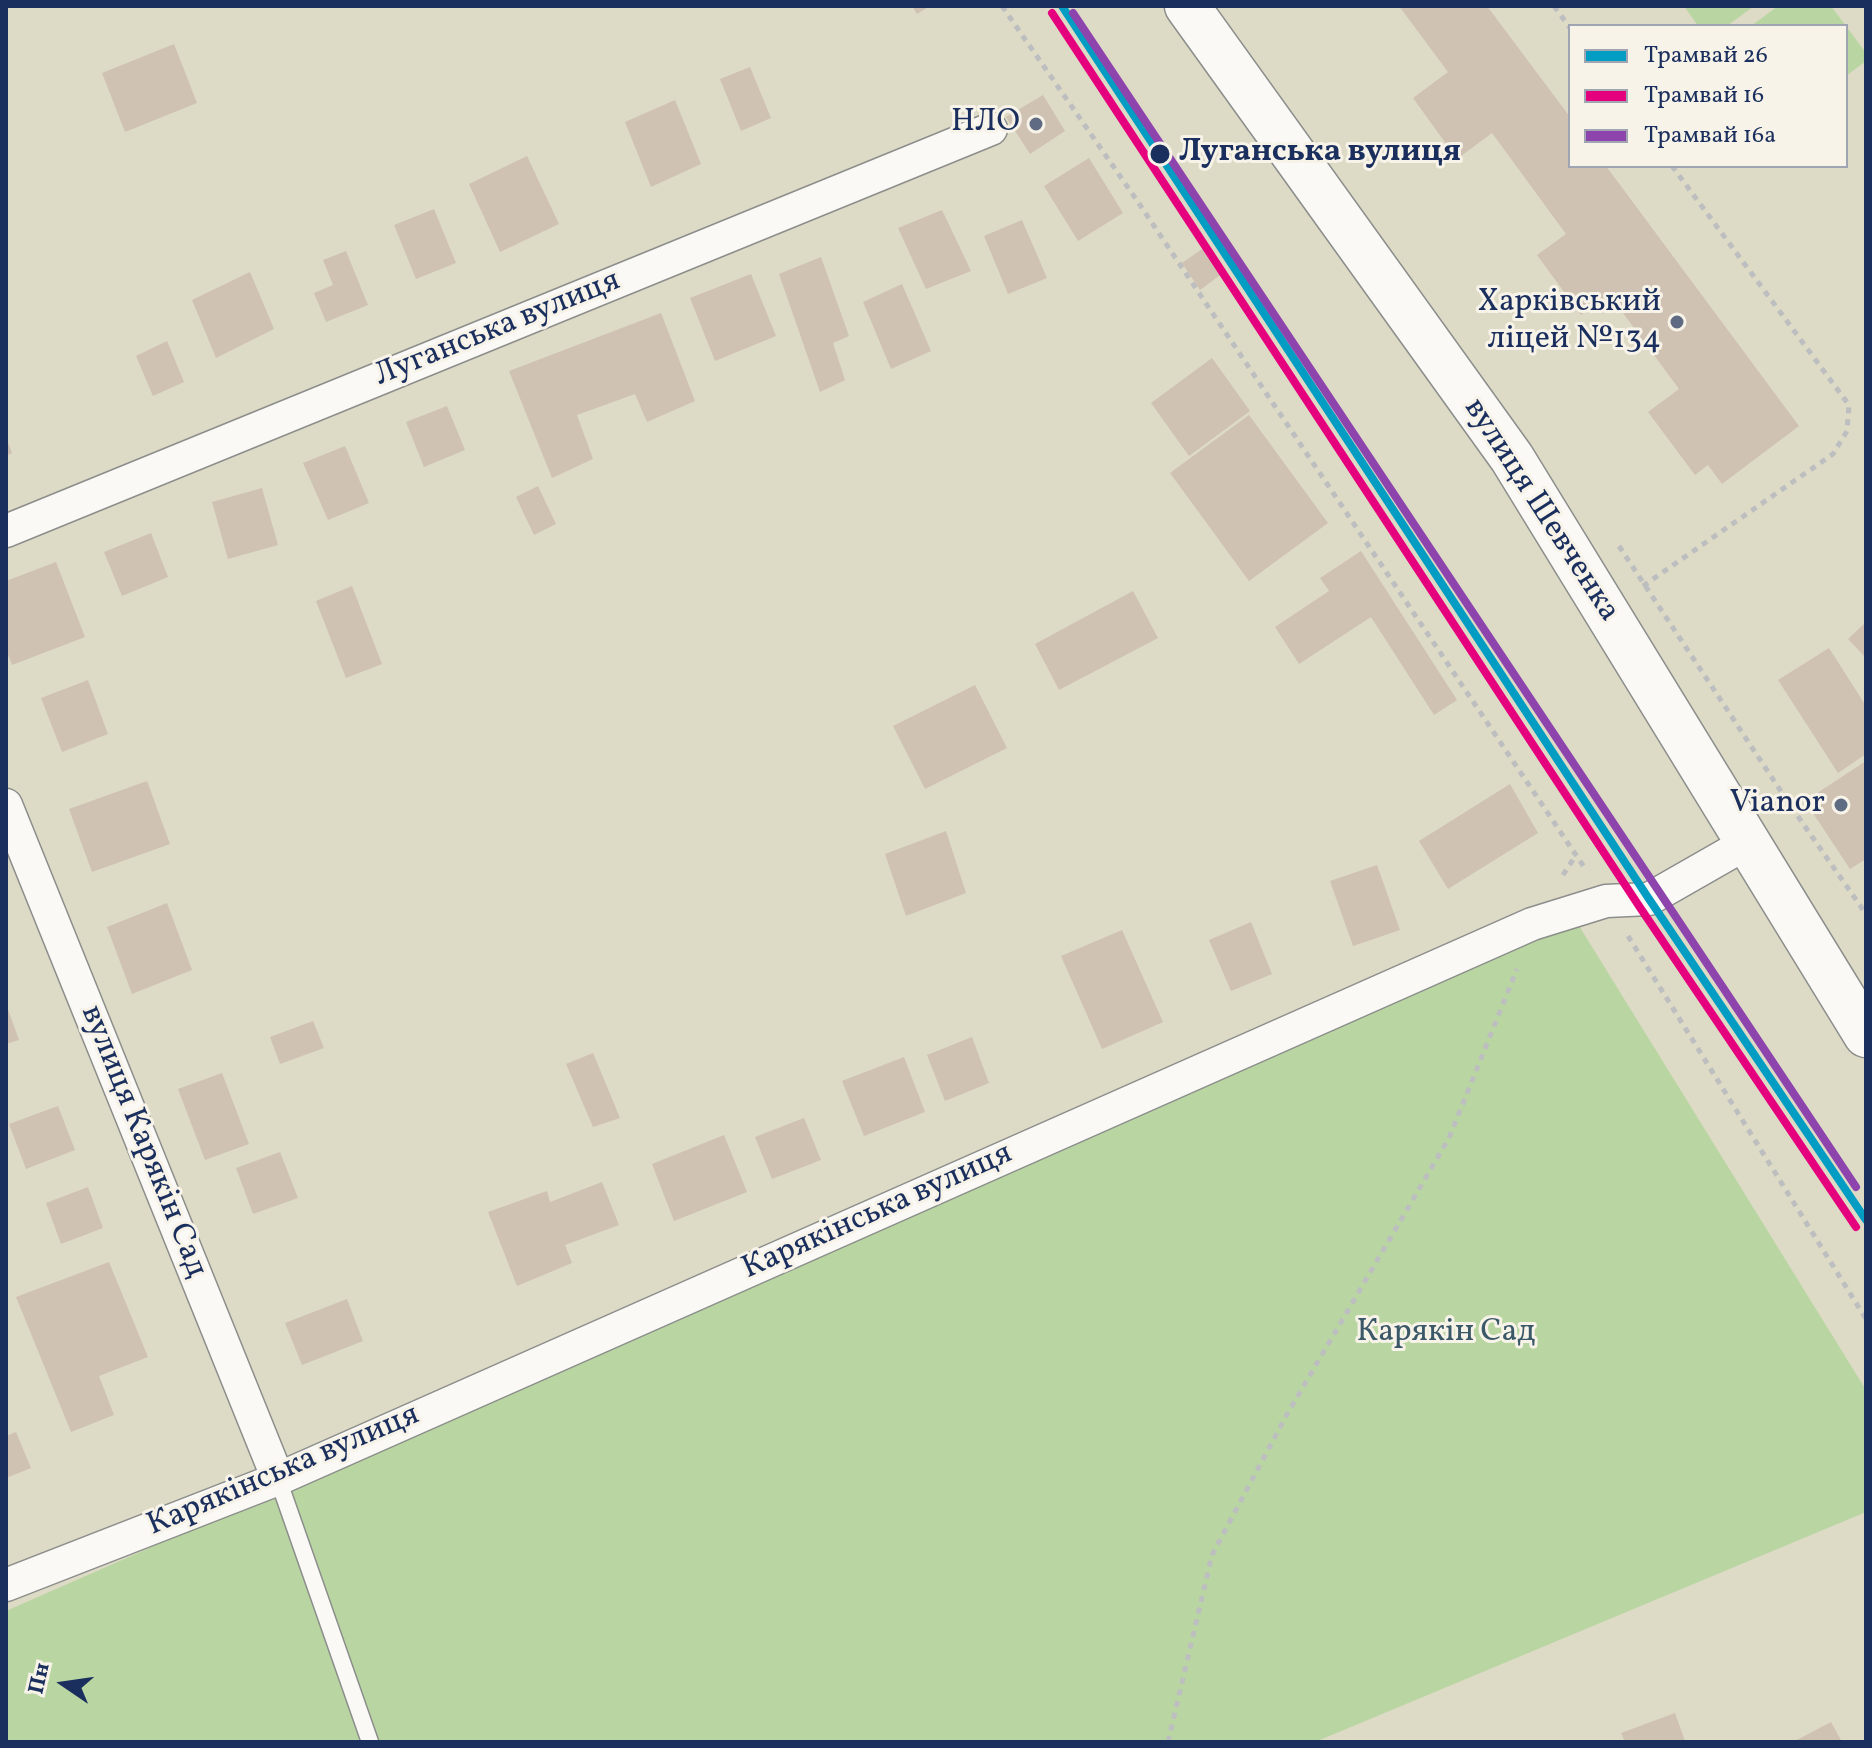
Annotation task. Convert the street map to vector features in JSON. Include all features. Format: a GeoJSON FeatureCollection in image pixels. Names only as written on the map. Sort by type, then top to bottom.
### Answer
{"type":"FeatureCollection","features":[{"type":"Feature","properties":{"kind":"main road","name":"вулиця Шевченка"},"geometry":{"type":"LineString","coordinates":[[1187,6],[1512,458],[1865,1033]]}},
{"type":"Feature","properties":{"kind":"street","name":"Луганська вулиця"},"geometry":{"type":"LineString","coordinates":[[6,531],[991,129]]}},
{"type":"Feature","properties":{"kind":"street","name":"вулиця Карякін Сад"},"geometry":{"type":"LineString","coordinates":[[6,805],[278,1479]]}},
{"type":"Feature","properties":{"kind":"street","name":"Карякінська вулиця"},"geometry":{"type":"LineString","coordinates":[[6,1585],[278,1479],[1532,924],[1606,901],[1649,899],[1747,843]]}},
{"type":"Feature","properties":{"kind":"lane"},"geometry":{"type":"LineString","coordinates":[[278,1479],[370,1742]]}},
{"type":"Feature","properties":{"kind":"path"},"geometry":{"type":"LineString","coordinates":[[1002,6],[1138,202],[1576,855],[1866,1319]]}},
{"type":"Feature","properties":{"kind":"path"},"geometry":{"type":"LineString","coordinates":[[1554,6],[1568,25]]}},
{"type":"Feature","properties":{"kind":"path"},"geometry":{"type":"LineString","coordinates":[[1639,589],[1833,454],[1847,431],[1849,405],[1673,168]]}},
{"type":"Feature","properties":{"kind":"path"},"geometry":{"type":"LineString","coordinates":[[1168,1742],[1212,1555],[1286,1416],[1449,1138],[1503,1009],[1532,924],[1576,855]]}},
{"type":"Feature","properties":{"kind":"green space"},"geometry":{"type":"Polygon","coordinates":[[[1684,6],[1754,6],[1730,24],[1697,24],[1684,6]]]}},
{"type":"Feature","properties":{"kind":"green space"},"geometry":{"type":"Polygon","coordinates":[[[1778,6],[1831,6],[1844,24],[1754,24],[1778,6]]]}},
{"type":"Feature","properties":{"kind":"green space"},"geometry":{"type":"Polygon","coordinates":[[[1848,29],[1866,53],[1866,61],[1848,74],[1848,29]]]}},
{"type":"Feature","properties":{"kind":"green space","name":"Карякін Сад"},"geometry":{"type":"Polygon","coordinates":[[[1576,921],[1866,1390],[1866,1512],[1315,1742],[6,1742],[6,1611],[1576,921]]]}},
{"type":"Feature","properties":{"kind":"building"},"geometry":{"type":"Polygon","coordinates":[[[912,6],[930,6],[917,14],[912,6]]]}},
{"type":"Feature","properties":{"kind":"building"},"geometry":{"type":"Polygon","coordinates":[[[1399,6],[1487,6],[1568,114],[1568,168],[1607,168],[1799,426],[1722,484],[1708,465],[1695,475],[1648,412],[1679,389],[1609,294],[1581,315],[1537,255],[1566,234],[1492,133],[1457,159],[1413,98],[1448,72],[1399,6]]]}},
{"type":"Feature","properties":{"kind":"building"},"geometry":{"type":"Polygon","coordinates":[[[174,44],[197,103],[125,132],[102,73],[174,44]]]}},
{"type":"Feature","properties":{"kind":"building"},"geometry":{"type":"Polygon","coordinates":[[[750,67],[771,118],[741,131],[720,79],[750,67]]]}},
{"type":"Feature","properties":{"kind":"building","name":"НЛО"},"geometry":{"type":"Polygon","coordinates":[[[1043,95],[1065,131],[1030,154],[1006,117],[1043,95]]]}},
{"type":"Feature","properties":{"kind":"building"},"geometry":{"type":"Polygon","coordinates":[[[675,100],[701,164],[651,187],[625,122],[675,100]]]}},
{"type":"Feature","properties":{"kind":"building"},"geometry":{"type":"Polygon","coordinates":[[[527,156],[559,224],[500,252],[469,184],[527,156]]]}},
{"type":"Feature","properties":{"kind":"building"},"geometry":{"type":"Polygon","coordinates":[[[1089,158],[1123,213],[1078,241],[1044,186],[1089,158]]]}},
{"type":"Feature","properties":{"kind":"building"},"geometry":{"type":"Polygon","coordinates":[[[434,209],[456,263],[416,279],[394,225],[434,209]]]}},
{"type":"Feature","properties":{"kind":"building"},"geometry":{"type":"Polygon","coordinates":[[[942,210],[971,271],[926,289],[898,228],[942,210]]]}},
{"type":"Feature","properties":{"kind":"building"},"geometry":{"type":"Polygon","coordinates":[[[1022,220],[1047,278],[1008,294],[984,236],[1022,220]]]}},
{"type":"Feature","properties":{"kind":"building"},"geometry":{"type":"Polygon","coordinates":[[[1205,247],[1223,273],[1200,290],[1182,263],[1205,247]]]}},
{"type":"Feature","properties":{"kind":"building"},"geometry":{"type":"Polygon","coordinates":[[[346,251],[368,305],[326,322],[314,293],[333,285],[323,260],[346,251]]]}},
{"type":"Feature","properties":{"kind":"building"},"geometry":{"type":"Polygon","coordinates":[[[821,257],[849,336],[833,343],[845,380],[820,392],[779,274],[821,257]]]}},
{"type":"Feature","properties":{"kind":"building"},"geometry":{"type":"Polygon","coordinates":[[[250,272],[274,329],[216,358],[192,300],[250,272]]]}},
{"type":"Feature","properties":{"kind":"building"},"geometry":{"type":"Polygon","coordinates":[[[751,274],[776,336],[715,361],[690,298],[751,274]]]}},
{"type":"Feature","properties":{"kind":"building"},"geometry":{"type":"Polygon","coordinates":[[[902,284],[931,351],[891,369],[863,302],[902,284]]]}},
{"type":"Feature","properties":{"kind":"building"},"geometry":{"type":"Polygon","coordinates":[[[661,313],[695,401],[647,422],[635,394],[577,415],[593,459],[552,478],[509,371],[661,313]]]}},
{"type":"Feature","properties":{"kind":"building"},"geometry":{"type":"Polygon","coordinates":[[[167,341],[184,382],[153,396],[136,356],[167,341]]]}},
{"type":"Feature","properties":{"kind":"building"},"geometry":{"type":"Polygon","coordinates":[[[1212,358],[1250,411],[1189,456],[1151,403],[1212,358]]]}},
{"type":"Feature","properties":{"kind":"building"},"geometry":{"type":"Polygon","coordinates":[[[447,406],[465,450],[424,467],[406,422],[447,406]]]}},
{"type":"Feature","properties":{"kind":"building"},"geometry":{"type":"Polygon","coordinates":[[[1249,415],[1328,523],[1249,581],[1170,473],[1249,415]]]}},
{"type":"Feature","properties":{"kind":"building"},"geometry":{"type":"Polygon","coordinates":[[[6,437],[12,453],[6,456],[6,437]]]}},
{"type":"Feature","properties":{"kind":"building"},"geometry":{"type":"Polygon","coordinates":[[[345,446],[369,503],[328,520],[303,463],[345,446]]]}},
{"type":"Feature","properties":{"kind":"building"},"geometry":{"type":"Polygon","coordinates":[[[538,486],[556,524],[534,535],[516,497],[538,486]]]}},
{"type":"Feature","properties":{"kind":"building"},"geometry":{"type":"Polygon","coordinates":[[[262,488],[278,545],[228,559],[212,502],[262,488]]]}},
{"type":"Feature","properties":{"kind":"building"},"geometry":{"type":"Polygon","coordinates":[[[151,533],[168,577],[122,596],[104,552],[151,533]]]}},
{"type":"Feature","properties":{"kind":"building"},"geometry":{"type":"Polygon","coordinates":[[[1361,551],[1457,700],[1434,715],[1371,617],[1299,664],[1275,627],[1329,591],[1320,578],[1361,551]]]}},
{"type":"Feature","properties":{"kind":"building"},"geometry":{"type":"Polygon","coordinates":[[[56,562],[85,637],[12,665],[6,649],[6,581],[56,562]]]}},
{"type":"Feature","properties":{"kind":"building"},"geometry":{"type":"Polygon","coordinates":[[[352,586],[382,664],[346,678],[316,601],[352,586]]]}},
{"type":"Feature","properties":{"kind":"building"},"geometry":{"type":"Polygon","coordinates":[[[1133,591],[1158,638],[1059,690],[1035,644],[1133,591]]]}},
{"type":"Feature","properties":{"kind":"building"},"geometry":{"type":"Polygon","coordinates":[[[1866,622],[1866,658],[1848,639],[1866,622]]]}},
{"type":"Feature","properties":{"kind":"building"},"geometry":{"type":"Polygon","coordinates":[[[1829,648],[1866,706],[1866,754],[1838,773],[1778,680],[1829,648]]]}},
{"type":"Feature","properties":{"kind":"building"},"geometry":{"type":"Polygon","coordinates":[[[88,680],[108,734],[62,752],[41,698],[88,680]]]}},
{"type":"Feature","properties":{"kind":"building"},"geometry":{"type":"Polygon","coordinates":[[[975,685],[1007,748],[925,789],[893,726],[975,685]]]}},
{"type":"Feature","properties":{"kind":"building"},"geometry":{"type":"Polygon","coordinates":[[[1866,761],[1866,859],[1850,869],[1805,801],[1866,761]]]}},
{"type":"Feature","properties":{"kind":"building"},"geometry":{"type":"Polygon","coordinates":[[[147,781],[170,844],[92,872],[69,809],[147,781]]]}},
{"type":"Feature","properties":{"kind":"building"},"geometry":{"type":"Polygon","coordinates":[[[1510,784],[1538,833],[1448,889],[1419,841],[1510,784]]]}},
{"type":"Feature","properties":{"kind":"building"},"geometry":{"type":"Polygon","coordinates":[[[946,831],[966,893],[906,916],[885,854],[946,831]]]}},
{"type":"Feature","properties":{"kind":"building"},"geometry":{"type":"Polygon","coordinates":[[[1377,865],[1400,930],[1353,946],[1330,881],[1377,865]]]}},
{"type":"Feature","properties":{"kind":"building"},"geometry":{"type":"Polygon","coordinates":[[[167,903],[192,970],[132,994],[107,927],[167,903]]]}},
{"type":"Feature","properties":{"kind":"building"},"geometry":{"type":"Polygon","coordinates":[[[1251,922],[1272,974],[1231,991],[1209,940],[1251,922]]]}},
{"type":"Feature","properties":{"kind":"building"},"geometry":{"type":"Polygon","coordinates":[[[1122,930],[1163,1022],[1102,1049],[1061,956],[1122,930]]]}},
{"type":"Feature","properties":{"kind":"building"},"geometry":{"type":"Polygon","coordinates":[[[6,1004],[19,1040],[6,1044],[6,1004]]]}},
{"type":"Feature","properties":{"kind":"building"},"geometry":{"type":"Polygon","coordinates":[[[313,1021],[324,1048],[280,1064],[270,1037],[313,1021]]]}},
{"type":"Feature","properties":{"kind":"building"},"geometry":{"type":"Polygon","coordinates":[[[972,1037],[989,1083],[945,1101],[927,1055],[972,1037]]]}},
{"type":"Feature","properties":{"kind":"building"},"geometry":{"type":"Polygon","coordinates":[[[593,1053],[620,1118],[593,1127],[566,1064],[593,1053]]]}},
{"type":"Feature","properties":{"kind":"building"},"geometry":{"type":"Polygon","coordinates":[[[904,1057],[925,1112],[864,1136],[842,1081],[904,1057]]]}},
{"type":"Feature","properties":{"kind":"building"},"geometry":{"type":"Polygon","coordinates":[[[222,1073],[249,1144],[205,1160],[178,1089],[222,1073]]]}},
{"type":"Feature","properties":{"kind":"building"},"geometry":{"type":"Polygon","coordinates":[[[58,1106],[75,1150],[26,1169],[9,1124],[58,1106]]]}},
{"type":"Feature","properties":{"kind":"building"},"geometry":{"type":"Polygon","coordinates":[[[804,1118],[821,1160],[772,1179],[755,1137],[804,1118]]]}},
{"type":"Feature","properties":{"kind":"building"},"geometry":{"type":"Polygon","coordinates":[[[724,1135],[747,1192],[674,1221],[652,1164],[724,1135]]]}},
{"type":"Feature","properties":{"kind":"building"},"geometry":{"type":"Polygon","coordinates":[[[280,1152],[298,1198],[253,1214],[236,1168],[280,1152]]]}},
{"type":"Feature","properties":{"kind":"building"},"geometry":{"type":"Polygon","coordinates":[[[602,1182],[619,1225],[565,1245],[572,1263],[517,1286],[488,1212],[547,1191],[550,1202],[602,1182]]]}},
{"type":"Feature","properties":{"kind":"building"},"geometry":{"type":"Polygon","coordinates":[[[88,1187],[103,1228],[61,1244],[46,1203],[88,1187]]]}},
{"type":"Feature","properties":{"kind":"building"},"geometry":{"type":"Polygon","coordinates":[[[109,1262],[148,1357],[99,1376],[114,1415],[71,1432],[16,1297],[109,1262]]]}},
{"type":"Feature","properties":{"kind":"building"},"geometry":{"type":"Polygon","coordinates":[[[347,1299],[363,1341],[302,1365],[285,1323],[347,1299]]]}},
{"type":"Feature","properties":{"kind":"building"},"geometry":{"type":"Polygon","coordinates":[[[16,1432],[31,1468],[6,1478],[6,1436],[16,1432]]]}},
{"type":"Feature","properties":{"kind":"building"},"geometry":{"type":"Polygon","coordinates":[[[1675,1713],[1685,1741],[1625,1742],[1621,1733],[1675,1713]]]}},
{"type":"Feature","properties":{"kind":"building"},"geometry":{"type":"Polygon","coordinates":[[[1831,1722],[1842,1742],[1793,1742],[1831,1722]]]}},
{"type":"Feature","properties":{"kind":"tram line","name":"26"},"geometry":{"type":"LineString","coordinates":[[1062,6],[1649,899],[1866,1220]]}},
{"type":"Feature","properties":{"kind":"tram line","name":"16"},"geometry":{"type":"LineString","coordinates":[[1052,13],[1639,906],[1856,1227]]}},
{"type":"Feature","properties":{"kind":"tram line","name":"16a"},"geometry":{"type":"LineString","coordinates":[[1073,13],[1856,1187]]}},
{"type":"Feature","properties":{"kind":"place","name":"НЛО"},"geometry":{"type":"Point","coordinates":[1036,124]}},
{"type":"Feature","properties":{"kind":"place","name":"Луганська вулиця"},"geometry":{"type":"Point","coordinates":[1160,154]}},
{"type":"Feature","properties":{"kind":"place","name":"Харківський ліцей №134"},"geometry":{"type":"Point","coordinates":[1677,322]}},
{"type":"Feature","properties":{"kind":"place","name":"Vianor"},"geometry":{"type":"Point","coordinates":[1841,805]}}]}
